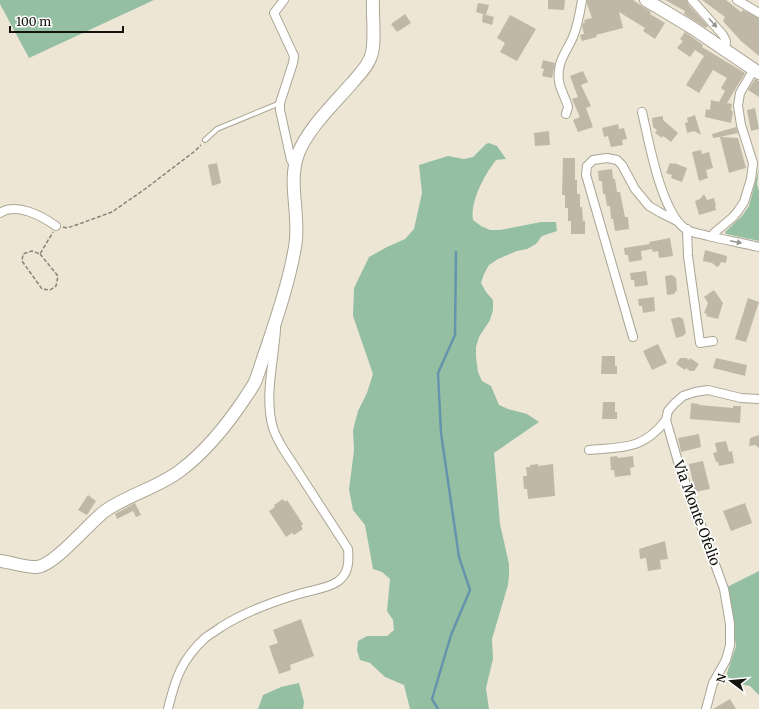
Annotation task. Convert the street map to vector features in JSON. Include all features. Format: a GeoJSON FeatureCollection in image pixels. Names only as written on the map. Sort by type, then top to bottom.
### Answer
{"type":"FeatureCollection","features":[{"type":"Feature","properties":{"kind":"street"},"geometry":{"type":"LineString","coordinates":[[284,0],[274,13],[294,56],[280,103],[280,110],[291,160],[294,166]]}},
{"type":"Feature","properties":{"kind":"street"},"geometry":{"type":"LineString","coordinates":[[0,560],[38,567],[56,558],[106,511],[159,484],[194,459],[220,431],[238,408],[254,383],[277,317],[296,245],[297,229],[294,166],[299,152],[306,140],[365,67],[372,55],[373,0]]}},
{"type":"Feature","properties":{"kind":"street"},"geometry":{"type":"LineString","coordinates":[[566,114],[568,107],[559,81],[558,72],[562,57],[573,37],[582,0]]}},
{"type":"Feature","properties":{"kind":"street"},"geometry":{"type":"LineString","coordinates":[[646,0],[691,27],[756,71],[742,89],[738,106],[741,125],[755,161],[753,172],[744,202],[733,217],[714,233],[712,237]]}},
{"type":"Feature","properties":{"kind":"street"},"geometry":{"type":"LineString","coordinates":[[692,0],[723,35],[726,41],[725,50]]}},
{"type":"Feature","properties":{"kind":"street"},"geometry":{"type":"LineString","coordinates":[[737,0],[759,13]]}},
{"type":"Feature","properties":{"kind":"street"},"geometry":{"type":"LineString","coordinates":[[642,112],[660,182],[668,204],[677,221]]}},
{"type":"Feature","properties":{"kind":"street"},"geometry":{"type":"LineString","coordinates":[[633,337],[586,175],[587,166],[593,160],[607,158],[617,160],[622,165],[635,189],[649,206],[677,221],[687,229],[712,237],[759,247]]}},
{"type":"Feature","properties":{"kind":"street"},"geometry":{"type":"LineString","coordinates":[[0,213],[6,209],[25,210],[40,215],[56,226]]}},
{"type":"Feature","properties":{"kind":"street"},"geometry":{"type":"LineString","coordinates":[[687,229],[688,256],[700,343],[713,341]]}},
{"type":"Feature","properties":{"kind":"street"},"geometry":{"type":"LineString","coordinates":[[168,709],[178,673],[189,655],[206,637],[235,618],[262,606],[323,588],[338,581],[345,572],[349,562],[348,549],[282,447],[273,430],[270,416],[269,398],[277,317]]}},
{"type":"Feature","properties":{"kind":"street"},"geometry":{"type":"LineString","coordinates":[[589,450],[630,447],[639,444],[660,427],[666,420],[668,411],[674,404],[683,396],[695,392],[708,390],[741,398],[759,399]]}},
{"type":"Feature","properties":{"kind":"street","name":"Via Monte Ofelio"},"geometry":{"type":"LineString","coordinates":[[666,420],[679,465],[724,589],[729,618],[730,644],[726,660],[713,683],[706,709]]}},
{"type":"Feature","properties":{"kind":"lane"},"geometry":{"type":"LineString","coordinates":[[205,140],[217,129],[280,103]]}},
{"type":"Feature","properties":{"kind":"path"},"geometry":{"type":"LineString","coordinates":[[40,254],[56,226],[67,228],[112,212],[195,151],[205,140]]}},
{"type":"Feature","properties":{"kind":"path"},"geometry":{"type":"LineString","coordinates":[[32,251],[40,254],[58,276],[56,286],[50,290],[42,289],[22,261],[23,254],[32,251]]}},
{"type":"Feature","properties":{"kind":"green space"},"geometry":{"type":"Polygon","coordinates":[[[0,0],[154,0],[29,58],[0,4],[0,0]]]}},
{"type":"Feature","properties":{"kind":"green space"},"geometry":{"type":"Polygon","coordinates":[[[489,143],[497,146],[506,159],[496,160],[483,180],[476,196],[473,220],[490,230],[500,230],[541,222],[556,222],[557,231],[542,236],[536,244],[527,249],[517,251],[498,259],[489,265],[481,283],[493,300],[493,310],[490,320],[479,337],[476,347],[478,372],[482,381],[491,386],[499,405],[527,414],[539,422],[494,453],[500,524],[509,564],[509,575],[508,585],[492,639],[493,659],[486,688],[489,709],[410,709],[404,685],[385,677],[370,663],[360,660],[357,650],[358,641],[367,636],[387,636],[394,630],[393,620],[387,611],[390,579],[382,572],[373,569],[365,525],[353,510],[349,490],[354,450],[353,430],[358,411],[367,393],[373,374],[353,316],[354,288],[369,257],[405,239],[414,229],[422,193],[419,165],[448,156],[464,159],[473,157],[486,144],[489,143]]]}},
{"type":"Feature","properties":{"kind":"green space"},"geometry":{"type":"Polygon","coordinates":[[[759,168],[757,184],[759,191],[759,241],[726,234],[725,232],[742,216],[749,206],[759,168]]]}},
{"type":"Feature","properties":{"kind":"green space"},"geometry":{"type":"Polygon","coordinates":[[[759,571],[759,695],[750,686],[740,684],[726,676],[736,646],[727,587],[759,571]]]}},
{"type":"Feature","properties":{"kind":"green space"},"geometry":{"type":"Polygon","coordinates":[[[299,683],[304,702],[303,709],[258,709],[263,695],[281,687],[299,683]]]}},
{"type":"Feature","properties":{"kind":"building"},"geometry":{"type":"Polygon","coordinates":[[[548,0],[565,0],[564,10],[548,9],[548,0]]]}},
{"type":"Feature","properties":{"kind":"building"},"geometry":{"type":"Polygon","coordinates":[[[587,0],[633,0],[651,12],[650,14],[665,23],[655,39],[643,31],[645,28],[619,12],[623,28],[596,35],[597,37],[582,41],[580,35],[584,34],[582,26],[583,23],[585,23],[584,20],[592,18],[587,0]]]}},
{"type":"Feature","properties":{"kind":"building"},"geometry":{"type":"Polygon","coordinates":[[[665,0],[687,0],[688,4],[708,26],[706,28],[684,14],[685,11],[665,0]]]}},
{"type":"Feature","properties":{"kind":"building"},"geometry":{"type":"Polygon","coordinates":[[[702,0],[726,0],[741,12],[743,10],[759,18],[759,56],[741,41],[723,21],[725,17],[702,0]]]}},
{"type":"Feature","properties":{"kind":"building"},"geometry":{"type":"Polygon","coordinates":[[[478,3],[489,5],[486,15],[476,12],[478,3]]]}},
{"type":"Feature","properties":{"kind":"building"},"geometry":{"type":"Polygon","coordinates":[[[405,14],[411,23],[397,32],[391,24],[405,14]]]}},
{"type":"Feature","properties":{"kind":"building"},"geometry":{"type":"Polygon","coordinates":[[[483,14],[494,17],[492,25],[482,22],[483,14]]]}},
{"type":"Feature","properties":{"kind":"building"},"geometry":{"type":"Polygon","coordinates":[[[510,15],[536,29],[517,61],[500,52],[505,43],[497,38],[510,15]]]}},
{"type":"Feature","properties":{"kind":"building"},"geometry":{"type":"Polygon","coordinates":[[[685,32],[703,45],[702,47],[745,73],[727,103],[732,104],[731,110],[733,112],[731,123],[705,117],[706,109],[710,110],[711,100],[719,102],[725,91],[721,88],[727,78],[713,70],[699,93],[686,85],[704,56],[695,50],[690,57],[677,48],[683,41],[680,39],[685,32]]]}},
{"type":"Feature","properties":{"kind":"building"},"geometry":{"type":"Polygon","coordinates":[[[543,60],[555,63],[552,78],[542,76],[544,69],[541,68],[543,60]]]}},
{"type":"Feature","properties":{"kind":"building"},"geometry":{"type":"Polygon","coordinates":[[[583,71],[588,82],[581,85],[591,106],[586,108],[593,127],[578,132],[573,120],[580,117],[572,99],[578,97],[570,76],[583,71]]]}},
{"type":"Feature","properties":{"kind":"building"},"geometry":{"type":"Polygon","coordinates":[[[755,79],[759,81],[759,97],[748,90],[755,79]]]}},
{"type":"Feature","properties":{"kind":"building"},"geometry":{"type":"Polygon","coordinates":[[[755,108],[759,129],[751,131],[747,110],[755,108]]]}},
{"type":"Feature","properties":{"kind":"building"},"geometry":{"type":"Polygon","coordinates":[[[695,115],[701,135],[694,131],[687,133],[685,123],[688,122],[687,118],[695,115]]]}},
{"type":"Feature","properties":{"kind":"building"},"geometry":{"type":"Polygon","coordinates":[[[663,116],[663,120],[678,133],[671,142],[663,136],[662,138],[655,133],[657,130],[653,127],[652,118],[663,116]]]}},
{"type":"Feature","properties":{"kind":"building"},"geometry":{"type":"Polygon","coordinates":[[[618,124],[619,129],[624,128],[627,139],[622,140],[623,145],[611,147],[608,136],[604,137],[602,128],[618,124]]]}},
{"type":"Feature","properties":{"kind":"building"},"geometry":{"type":"Polygon","coordinates":[[[736,127],[738,133],[713,138],[712,134],[736,127]]]}},
{"type":"Feature","properties":{"kind":"building"},"geometry":{"type":"Polygon","coordinates":[[[549,131],[550,145],[535,146],[534,133],[549,131]]]}},
{"type":"Feature","properties":{"kind":"building"},"geometry":{"type":"Polygon","coordinates":[[[720,137],[738,138],[746,168],[729,173],[720,137]]]}},
{"type":"Feature","properties":{"kind":"building"},"geometry":{"type":"Polygon","coordinates":[[[701,150],[702,154],[709,152],[713,168],[706,170],[708,178],[699,181],[692,152],[701,150]]]}},
{"type":"Feature","properties":{"kind":"building"},"geometry":{"type":"Polygon","coordinates":[[[563,158],[575,158],[575,180],[577,180],[577,194],[580,194],[580,207],[582,207],[583,221],[585,221],[585,234],[571,234],[571,221],[568,221],[568,208],[565,208],[565,195],[562,195],[563,158]]]}},
{"type":"Feature","properties":{"kind":"building"},"geometry":{"type":"Polygon","coordinates":[[[217,163],[221,183],[212,186],[208,165],[217,163]]]}},
{"type":"Feature","properties":{"kind":"building"},"geometry":{"type":"Polygon","coordinates":[[[670,163],[687,168],[682,182],[671,178],[672,175],[666,173],[670,163]]]}},
{"type":"Feature","properties":{"kind":"building"},"geometry":{"type":"Polygon","coordinates":[[[612,169],[617,192],[620,192],[625,217],[628,217],[629,229],[615,231],[613,219],[611,219],[610,206],[607,206],[605,194],[603,194],[602,181],[599,181],[598,171],[612,169]]]}},
{"type":"Feature","properties":{"kind":"building"},"geometry":{"type":"Polygon","coordinates":[[[704,194],[707,200],[714,198],[716,210],[699,215],[695,201],[700,199],[704,194]]]}},
{"type":"Feature","properties":{"kind":"building"},"geometry":{"type":"Polygon","coordinates":[[[670,238],[673,256],[659,258],[658,251],[653,252],[652,249],[641,251],[642,260],[629,262],[628,255],[625,255],[624,248],[650,244],[649,242],[670,238]]]}},
{"type":"Feature","properties":{"kind":"building"},"geometry":{"type":"Polygon","coordinates":[[[705,250],[727,256],[726,263],[721,262],[717,267],[712,263],[703,261],[705,250]]]}},
{"type":"Feature","properties":{"kind":"building"},"geometry":{"type":"Polygon","coordinates":[[[646,271],[648,285],[635,287],[634,280],[631,280],[630,273],[646,271]]]}},
{"type":"Feature","properties":{"kind":"building"},"geometry":{"type":"Polygon","coordinates":[[[672,275],[676,278],[677,290],[674,294],[667,295],[665,276],[672,275]]]}},
{"type":"Feature","properties":{"kind":"building"},"geometry":{"type":"Polygon","coordinates":[[[714,290],[723,303],[718,319],[706,316],[707,314],[704,313],[708,303],[704,297],[714,290]]]}},
{"type":"Feature","properties":{"kind":"building"},"geometry":{"type":"Polygon","coordinates":[[[654,297],[655,311],[643,313],[642,306],[639,306],[638,299],[654,297]]]}},
{"type":"Feature","properties":{"kind":"building"},"geometry":{"type":"Polygon","coordinates":[[[748,298],[759,302],[746,342],[735,339],[748,298]]]}},
{"type":"Feature","properties":{"kind":"building"},"geometry":{"type":"Polygon","coordinates":[[[679,317],[683,319],[686,333],[683,336],[676,338],[671,319],[679,317]]]}},
{"type":"Feature","properties":{"kind":"building"},"geometry":{"type":"Polygon","coordinates":[[[658,344],[667,363],[652,370],[643,351],[658,344]]]}},
{"type":"Feature","properties":{"kind":"building"},"geometry":{"type":"Polygon","coordinates":[[[602,356],[615,356],[617,374],[601,374],[602,356]]]}},
{"type":"Feature","properties":{"kind":"building"},"geometry":{"type":"Polygon","coordinates":[[[680,358],[686,358],[689,360],[690,358],[699,364],[694,371],[690,371],[686,368],[685,370],[676,364],[680,358]]]}},
{"type":"Feature","properties":{"kind":"building"},"geometry":{"type":"Polygon","coordinates":[[[716,358],[747,365],[745,376],[713,368],[716,358]]]}},
{"type":"Feature","properties":{"kind":"building"},"geometry":{"type":"Polygon","coordinates":[[[603,402],[615,402],[617,419],[602,419],[603,402]]]}},
{"type":"Feature","properties":{"kind":"building"},"geometry":{"type":"Polygon","coordinates":[[[691,403],[733,408],[733,406],[741,406],[740,423],[690,419],[691,403]]]}},
{"type":"Feature","properties":{"kind":"building"},"geometry":{"type":"Polygon","coordinates":[[[699,434],[701,447],[681,452],[678,438],[699,434]]]}},
{"type":"Feature","properties":{"kind":"building"},"geometry":{"type":"Polygon","coordinates":[[[759,435],[759,448],[755,445],[749,446],[750,438],[759,435]]]}},
{"type":"Feature","properties":{"kind":"building"},"geometry":{"type":"Polygon","coordinates":[[[726,441],[729,452],[732,451],[734,463],[719,466],[713,453],[717,452],[715,443],[726,441]]]}},
{"type":"Feature","properties":{"kind":"building"},"geometry":{"type":"Polygon","coordinates":[[[617,456],[618,458],[633,456],[634,467],[630,468],[631,475],[615,477],[614,470],[611,470],[610,457],[617,456]]]}},
{"type":"Feature","properties":{"kind":"building"},"geometry":{"type":"Polygon","coordinates":[[[703,461],[710,489],[695,492],[689,464],[703,461]]]}},
{"type":"Feature","properties":{"kind":"building"},"geometry":{"type":"Polygon","coordinates":[[[538,464],[538,466],[553,464],[555,496],[528,499],[527,489],[524,489],[523,476],[527,476],[526,467],[538,464]]]}},
{"type":"Feature","properties":{"kind":"building"},"geometry":{"type":"Polygon","coordinates":[[[88,495],[96,501],[87,515],[78,510],[88,495]]]}},
{"type":"Feature","properties":{"kind":"building"},"geometry":{"type":"Polygon","coordinates":[[[283,499],[285,502],[287,500],[303,524],[301,526],[303,529],[294,535],[292,533],[286,537],[269,511],[275,507],[274,505],[283,499]]]}},
{"type":"Feature","properties":{"kind":"building"},"geometry":{"type":"Polygon","coordinates":[[[135,503],[141,515],[136,517],[133,511],[117,519],[115,514],[135,503]]]}},
{"type":"Feature","properties":{"kind":"building"},"geometry":{"type":"Polygon","coordinates":[[[745,503],[752,523],[731,531],[723,511],[745,503]]]}},
{"type":"Feature","properties":{"kind":"building"},"geometry":{"type":"Polygon","coordinates":[[[665,541],[668,559],[660,560],[661,569],[648,571],[646,558],[640,559],[639,549],[665,541]]]}},
{"type":"Feature","properties":{"kind":"building"},"geometry":{"type":"Polygon","coordinates":[[[301,619],[314,656],[290,665],[291,670],[279,674],[269,646],[278,643],[273,630],[301,619]]]}},
{"type":"Feature","properties":{"kind":"building"},"geometry":{"type":"Polygon","coordinates":[[[730,699],[736,709],[713,709],[730,699]]]}},
{"type":"Feature","properties":{"kind":"waterway"},"geometry":{"type":"LineString","coordinates":[[438,709],[432,699],[451,635],[470,590],[459,557],[441,433],[438,373],[455,335],[456,252]]}}]}
